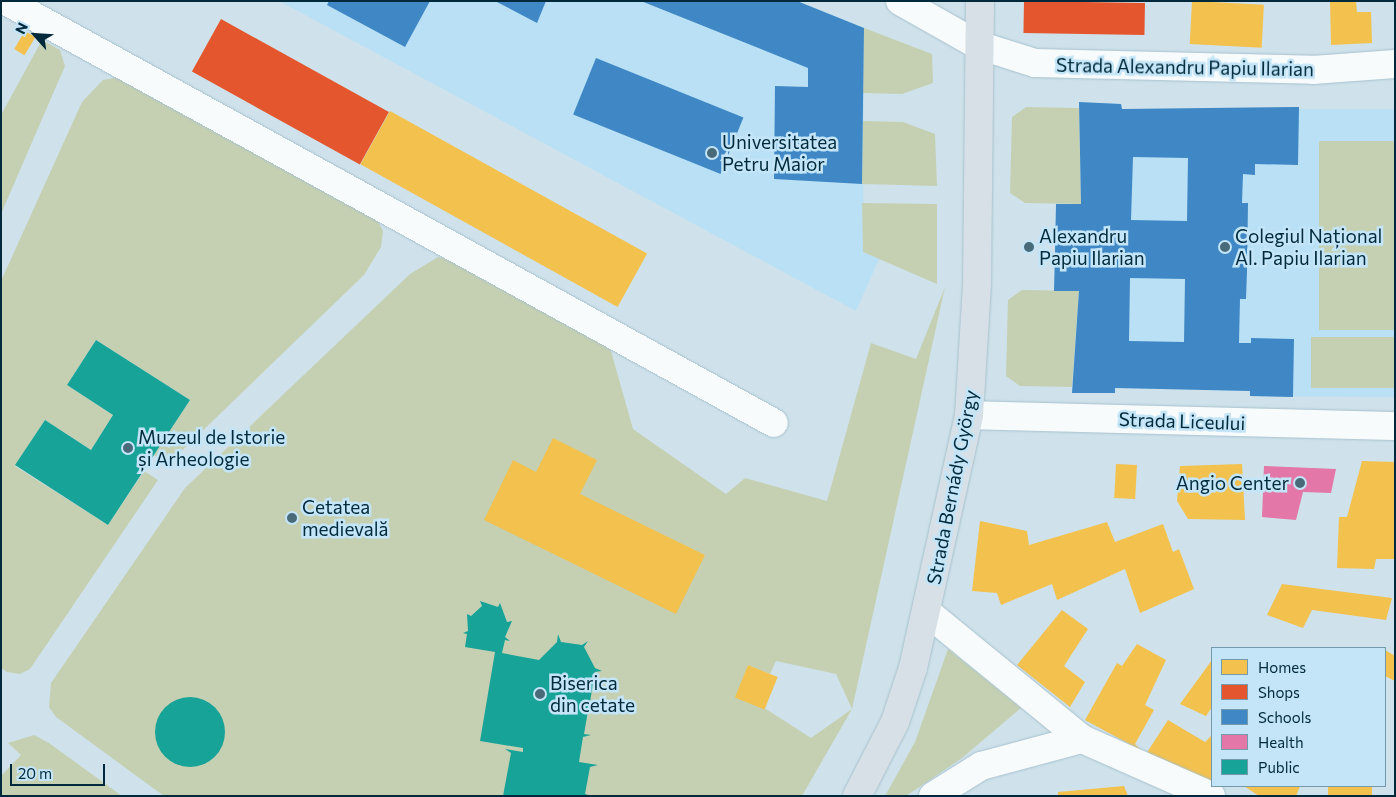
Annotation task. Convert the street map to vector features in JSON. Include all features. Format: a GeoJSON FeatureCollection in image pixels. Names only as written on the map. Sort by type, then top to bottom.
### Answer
{"type":"FeatureCollection","features":[{"type":"Feature","properties":{"kind":"main road","name":"Strada Bernády György"},"geometry":{"type":"LineString","coordinates":[[857,796],[894,722],[928,613],[969,415],[977,284],[978,45],[980,1]]}},
{"type":"Feature","properties":{"kind":"street"},"geometry":{"type":"LineString","coordinates":[[6,1],[774,422]]}},
{"type":"Feature","properties":{"kind":"street","name":"Strada Alexandru Papiu Ilarian"},"geometry":{"type":"LineString","coordinates":[[900,1],[978,45],[1035,63],[1313,70],[1395,64]]}},
{"type":"Feature","properties":{"kind":"street","name":"Strada Liceului"},"geometry":{"type":"LineString","coordinates":[[969,415],[1395,426]]}},
{"type":"Feature","properties":{"kind":"street"},"geometry":{"type":"LineString","coordinates":[[928,613],[1082,739],[1211,796]]}},
{"type":"Feature","properties":{"kind":"street"},"geometry":{"type":"LineString","coordinates":[[933,796],[981,766],[1082,739]]}},
{"type":"Feature","properties":{"kind":"shaded area","name":"Universitatea Petru Maior"},"geometry":{"type":"Polygon","coordinates":[[[279,1],[797,1],[864,28],[863,252],[879,259],[856,311],[279,1]]]}},
{"type":"Feature","properties":{"kind":"shaded area","name":"Colegiul Național Al. Papiu Ilarian"},"geometry":{"type":"Polygon","coordinates":[[[1079,102],[1121,104],[1122,109],[1395,109],[1395,397],[1250,396],[1249,391],[1116,388],[1115,393],[1072,393],[1073,349],[1078,350],[1054,291],[1056,204],[1081,204],[1079,102]]]}},
{"type":"Feature","properties":{"kind":"green space"},"geometry":{"type":"Polygon","coordinates":[[[864,28],[932,54],[933,83],[902,94],[863,93],[864,28]]]}},
{"type":"Feature","properties":{"kind":"green space"},"geometry":{"type":"Polygon","coordinates":[[[42,40],[60,50],[65,66],[1,214],[1,115],[42,40]]]}},
{"type":"Feature","properties":{"kind":"green space"},"geometry":{"type":"Polygon","coordinates":[[[119,77],[376,217],[383,231],[381,247],[364,275],[168,464],[154,455],[190,400],[96,340],[67,385],[113,415],[91,450],[45,420],[15,466],[108,525],[144,471],[158,480],[30,669],[20,674],[7,672],[1,668],[1,281],[82,102],[103,80],[119,77]]]}},
{"type":"Feature","properties":{"kind":"green space"},"geometry":{"type":"Polygon","coordinates":[[[1026,107],[1079,108],[1081,204],[1025,203],[1010,193],[1012,117],[1026,107]]]}},
{"type":"Feature","properties":{"kind":"green space"},"geometry":{"type":"Polygon","coordinates":[[[863,121],[903,122],[935,134],[937,186],[862,184],[863,121]]]}},
{"type":"Feature","properties":{"kind":"green space"},"geometry":{"type":"Polygon","coordinates":[[[1319,141],[1395,141],[1395,330],[1319,330],[1319,141]]]}},
{"type":"Feature","properties":{"kind":"green space"},"geometry":{"type":"Polygon","coordinates":[[[862,203],[937,204],[937,284],[863,252],[862,203]]]}},
{"type":"Feature","properties":{"kind":"green space"},"geometry":{"type":"Polygon","coordinates":[[[438,257],[457,261],[609,344],[633,429],[726,494],[745,478],[827,501],[871,343],[916,359],[945,287],[852,709],[802,796],[164,796],[56,717],[49,707],[51,683],[185,488],[410,274],[438,257]],[[776,661],[770,674],[748,665],[736,697],[766,709],[811,738],[852,709],[836,674],[776,661]]]}},
{"type":"Feature","properties":{"kind":"green space"},"geometry":{"type":"Polygon","coordinates":[[[1022,290],[1079,291],[1072,387],[1020,386],[1006,376],[1008,300],[1022,290]]]}},
{"type":"Feature","properties":{"kind":"green space"},"geometry":{"type":"Polygon","coordinates":[[[1311,337],[1395,337],[1395,388],[1311,388],[1311,337]]]}},
{"type":"Feature","properties":{"kind":"green space"},"geometry":{"type":"Polygon","coordinates":[[[948,649],[1021,708],[962,758],[906,796],[885,796],[915,742],[948,649]]]}},
{"type":"Feature","properties":{"kind":"green space"},"geometry":{"type":"Polygon","coordinates":[[[34,735],[49,743],[122,796],[1,796],[1,776],[21,755],[8,743],[34,735]]]}},
{"type":"Feature","properties":{"kind":"building: Homes"},"geometry":{"type":"Polygon","coordinates":[[[1192,1],[1264,5],[1262,48],[1190,44],[1192,1]]]}},
{"type":"Feature","properties":{"kind":"building: Homes"},"geometry":{"type":"Polygon","coordinates":[[[1330,1],[1356,1],[1357,12],[1371,12],[1372,43],[1331,45],[1330,1]]]}},
{"type":"Feature","properties":{"kind":"building: Homes"},"geometry":{"type":"Polygon","coordinates":[[[25,31],[35,37],[24,55],[14,49],[25,31]]]}},
{"type":"Feature","properties":{"kind":"building: Homes"},"geometry":{"type":"Polygon","coordinates":[[[390,111],[647,254],[618,307],[360,164],[390,111]]]}},
{"type":"Feature","properties":{"kind":"building: Homes"},"geometry":{"type":"Polygon","coordinates":[[[553,438],[597,460],[580,494],[705,555],[676,614],[484,520],[513,460],[536,472],[553,438]]]}},
{"type":"Feature","properties":{"kind":"building: Homes"},"geometry":{"type":"Polygon","coordinates":[[[1362,461],[1395,462],[1395,559],[1376,559],[1374,569],[1337,568],[1339,517],[1347,517],[1362,461]]]}},
{"type":"Feature","properties":{"kind":"building: Homes"},"geometry":{"type":"Polygon","coordinates":[[[1116,464],[1137,465],[1135,499],[1114,498],[1116,464]]]}},
{"type":"Feature","properties":{"kind":"building: Homes"},"geometry":{"type":"Polygon","coordinates":[[[1242,464],[1245,520],[1188,519],[1177,501],[1180,466],[1242,464]]]}},
{"type":"Feature","properties":{"kind":"building: Homes"},"geometry":{"type":"Polygon","coordinates":[[[980,521],[1027,531],[1029,545],[1107,522],[1115,542],[1163,524],[1173,552],[1179,549],[1194,589],[1140,613],[1125,569],[1057,600],[1052,584],[1001,605],[997,593],[972,591],[980,521]]]}},
{"type":"Feature","properties":{"kind":"building: Homes"},"geometry":{"type":"Polygon","coordinates":[[[1282,584],[1392,598],[1386,620],[1312,610],[1303,628],[1267,615],[1282,584]]]}},
{"type":"Feature","properties":{"kind":"building: Homes"},"geometry":{"type":"Polygon","coordinates":[[[1062,610],[1088,629],[1064,666],[1085,682],[1070,707],[1017,665],[1062,610]]]}},
{"type":"Feature","properties":{"kind":"building: Homes"},"geometry":{"type":"Polygon","coordinates":[[[1137,644],[1166,660],[1145,705],[1154,710],[1135,744],[1142,751],[1085,720],[1117,663],[1122,666],[1137,644]]]}},
{"type":"Feature","properties":{"kind":"building: Homes"},"geometry":{"type":"Polygon","coordinates":[[[1386,651],[1395,656],[1395,681],[1386,676],[1386,651]]]}},
{"type":"Feature","properties":{"kind":"building: Homes"},"geometry":{"type":"Polygon","coordinates":[[[1211,661],[1211,708],[1206,716],[1180,704],[1211,661]]]}},
{"type":"Feature","properties":{"kind":"building: Homes"},"geometry":{"type":"Polygon","coordinates":[[[748,665],[778,677],[765,709],[735,697],[748,665]]]}},
{"type":"Feature","properties":{"kind":"building: Homes"},"geometry":{"type":"Polygon","coordinates":[[[1168,720],[1205,742],[1211,736],[1211,786],[1146,754],[1168,720]]]}},
{"type":"Feature","properties":{"kind":"building: Homes"},"geometry":{"type":"Polygon","coordinates":[[[1124,786],[1128,796],[1058,796],[1058,792],[1124,786]]]}},
{"type":"Feature","properties":{"kind":"building: Homes"},"geometry":{"type":"Polygon","coordinates":[[[1246,787],[1300,787],[1296,796],[1259,796],[1246,787]]]}},
{"type":"Feature","properties":{"kind":"building: Homes"},"geometry":{"type":"Polygon","coordinates":[[[1328,787],[1372,787],[1372,796],[1328,796],[1328,787]]]}},
{"type":"Feature","properties":{"kind":"building: Shops"},"geometry":{"type":"Polygon","coordinates":[[[1024,1],[1145,3],[1144,35],[1023,33],[1024,1]]]}},
{"type":"Feature","properties":{"kind":"building: Shops"},"geometry":{"type":"Polygon","coordinates":[[[221,19],[389,112],[360,165],[192,71],[221,19]]]}},
{"type":"Feature","properties":{"kind":"building: Schools"},"geometry":{"type":"Polygon","coordinates":[[[329,1],[430,1],[405,47],[327,5],[329,1]]]}},
{"type":"Feature","properties":{"kind":"building: Schools"},"geometry":{"type":"Polygon","coordinates":[[[495,1],[546,1],[537,23],[495,1]]]}},
{"type":"Feature","properties":{"kind":"building: Schools"},"geometry":{"type":"Polygon","coordinates":[[[641,1],[797,1],[864,28],[862,184],[774,179],[775,86],[808,87],[808,68],[641,1]]]}},
{"type":"Feature","properties":{"kind":"building: Schools"},"geometry":{"type":"Polygon","coordinates":[[[596,58],[743,118],[721,174],[573,115],[596,58]]]}},
{"type":"Feature","properties":{"kind":"building: Schools"},"geometry":{"type":"Polygon","coordinates":[[[1079,102],[1121,104],[1122,109],[1299,107],[1298,165],[1255,164],[1255,175],[1243,174],[1242,203],[1248,203],[1247,271],[1246,299],[1240,299],[1239,343],[1251,343],[1251,338],[1294,339],[1293,397],[1250,396],[1250,391],[1115,388],[1115,393],[1072,393],[1079,291],[1054,291],[1056,204],[1081,204],[1079,102]],[[1133,157],[1131,220],[1187,221],[1188,158],[1133,157]],[[1130,278],[1129,341],[1184,342],[1185,279],[1130,278]]]}},
{"type":"Feature","properties":{"kind":"building: Health"},"geometry":{"type":"Polygon","coordinates":[[[1264,466],[1336,469],[1331,493],[1303,492],[1296,520],[1262,517],[1264,466]]]}},
{"type":"Feature","properties":{"kind":"building: Public"},"geometry":{"type":"Polygon","coordinates":[[[96,340],[190,400],[108,525],[15,465],[45,420],[91,450],[113,415],[67,385],[96,340]]]}},
{"type":"Feature","properties":{"kind":"building: Public","name":"Biserica din cetate"},"geometry":{"type":"Polygon","coordinates":[[[480,601],[498,607],[500,603],[507,622],[512,621],[505,637],[510,641],[505,640],[502,653],[539,660],[557,642],[558,634],[561,642],[582,645],[588,641],[584,647],[595,668],[602,671],[595,672],[593,681],[600,686],[593,684],[589,708],[596,709],[588,711],[584,734],[591,735],[583,737],[579,762],[598,765],[590,767],[585,794],[592,796],[503,796],[511,753],[505,749],[523,752],[523,748],[480,741],[495,652],[465,647],[467,634],[463,633],[468,631],[467,614],[471,616],[482,606],[480,601]]]}},
{"type":"Feature","properties":{"kind":"building: Public"},"geometry":{"type":"Polygon","coordinates":[[[190,697],[203,700],[215,707],[222,719],[225,732],[222,745],[215,757],[203,764],[190,767],[177,764],[165,757],[158,745],[155,732],[158,719],[165,707],[177,700],[190,697]]]}},
{"type":"Feature","properties":{"kind":"place","name":"Universitatea Petru Maior"},"geometry":{"type":"Point","coordinates":[712,153]}},
{"type":"Feature","properties":{"kind":"place","name":"Alexandru Papiu Ilarian"},"geometry":{"type":"Point","coordinates":[1029,247]}},
{"type":"Feature","properties":{"kind":"place","name":"Colegiul Național Al. Papiu Ilarian"},"geometry":{"type":"Point","coordinates":[1225,247]}},
{"type":"Feature","properties":{"kind":"place","name":"Muzeul de Istorie și Arheologie"},"geometry":{"type":"Point","coordinates":[128,448]}},
{"type":"Feature","properties":{"kind":"place","name":"Angio Center"},"geometry":{"type":"Point","coordinates":[1300,483]}},
{"type":"Feature","properties":{"kind":"place","name":"Cetatea medievală"},"geometry":{"type":"Point","coordinates":[292,518]}},
{"type":"Feature","properties":{"kind":"place","name":"Biserica din cetate"},"geometry":{"type":"Point","coordinates":[540,694]}}]}
